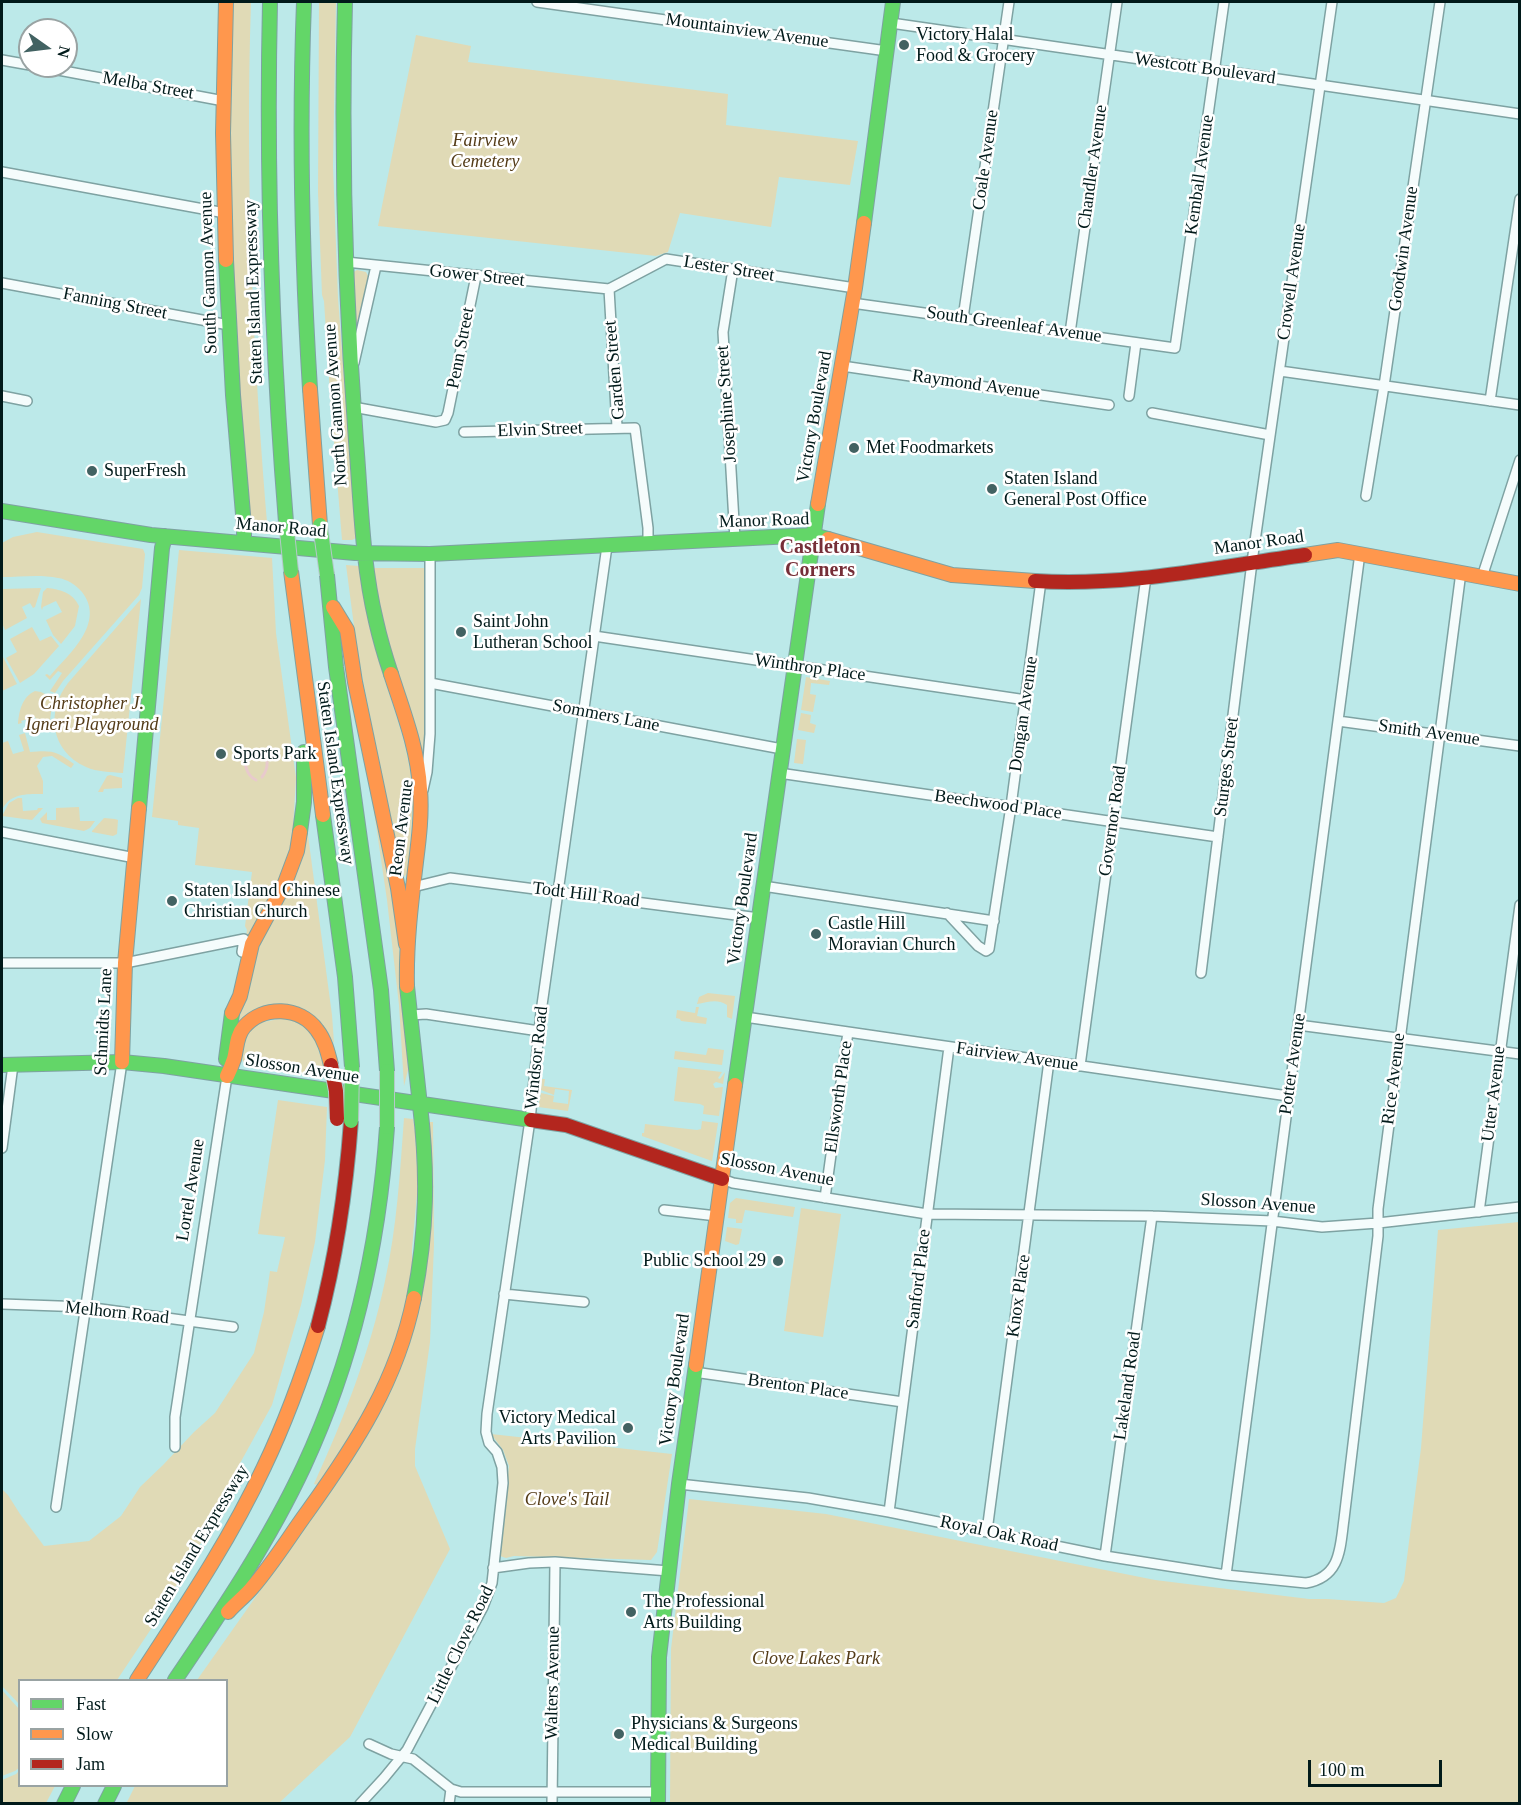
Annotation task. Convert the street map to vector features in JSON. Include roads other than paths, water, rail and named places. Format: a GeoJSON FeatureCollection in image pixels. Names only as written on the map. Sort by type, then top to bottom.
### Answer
{"type":"FeatureCollection","features":[{"type":"Feature","properties":{"kind":"main road","name":"South Gannon Avenue"},"geometry":{"type":"LineString","coordinates":[[226,2],[225,213],[233,412],[244,543]]}},
{"type":"Feature","properties":{"kind":"main road","name":"Staten Island Expressway"},"geometry":{"type":"LineString","coordinates":[[138,1679],[228,1536],[259,1479],[283,1426],[306,1366],[324,1303],[339,1232],[346,1176],[344,1120],[352,1067],[344,962],[303,672],[286,522],[277,415],[267,149],[270,2]]}},
{"type":"Feature","properties":{"kind":"main road","name":"Staten Island Expressway"},"geometry":{"type":"LineString","coordinates":[[176,1679],[283,1508],[308,1457],[341,1374],[359,1313],[373,1249],[381,1197],[387,1127],[387,1071],[381,990],[337,677],[320,525],[312,426],[305,296],[302,135],[304,2]]}},
{"type":"Feature","properties":{"kind":"main road","name":"North Gannon Avenue"},"geometry":{"type":"LineString","coordinates":[[345,2],[343,117],[345,262],[351,380],[366,554],[372,609],[415,757],[421,799]]}},
{"type":"Feature","properties":{"kind":"main road","name":"Victory Boulevard"},"geometry":{"type":"LineString","coordinates":[[658,1798],[659,1658],[679,1484],[794,665],[813,536],[855,288],[893,2]]}},
{"type":"Feature","properties":{"kind":"main road","name":"Manor Road"},"geometry":{"type":"LineString","coordinates":[[2,511],[165,536],[366,554],[430,554],[813,536],[952,575],[1041,581],[1089,581],[1146,577],[1338,550],[1520,584]]}},
{"type":"Feature","properties":{"kind":"main road","name":"Schmidts Lane"},"geometry":{"type":"LineString","coordinates":[[122,1062],[125,963],[162,548],[165,536]]}},
{"type":"Feature","properties":{"kind":"main road"},"geometry":{"type":"LineString","coordinates":[[329,600],[347,630],[355,682],[399,894],[406,944]]}},
{"type":"Feature","properties":{"kind":"main road"},"geometry":{"type":"LineString","coordinates":[[232,1014],[241,996],[254,940],[286,881],[302,830],[305,797],[303,672]]}},
{"type":"Feature","properties":{"kind":"main road","name":"Reon Avenue"},"geometry":{"type":"LineString","coordinates":[[207,1632],[253,1587],[364,1429],[392,1371],[409,1319],[418,1274],[424,1221],[425,1170],[407,978],[406,944],[421,799]]}},
{"type":"Feature","properties":{"kind":"main road"},"geometry":{"type":"LineString","coordinates":[[227,1076],[242,1029],[258,1016],[274,1011],[294,1013],[312,1024],[322,1038],[344,1120]]}},
{"type":"Feature","properties":{"kind":"main road","name":"Lortel Avenue"},"geometry":{"type":"LineString","coordinates":[[227,1076],[226,1055],[232,1014]]}},
{"type":"Feature","properties":{"kind":"main road","name":"Slosson Avenue"},"geometry":{"type":"LineString","coordinates":[[7,1065],[122,1062],[164,1066],[566,1125],[722,1179]]}},
{"type":"Feature","properties":{"kind":"main road"},"geometry":{"type":"LineString","coordinates":[[64,1803],[72,1787]]}},
{"type":"Feature","properties":{"kind":"main road"},"geometry":{"type":"LineString","coordinates":[[105,1803],[113,1787]]}},
{"type":"Feature","properties":{"kind":"street","name":"Mountainview Avenue"},"geometry":{"type":"LineString","coordinates":[[537,2],[583,5],[887,51]]}},
{"type":"Feature","properties":{"kind":"street","name":"Coale Avenue"},"geometry":{"type":"LineString","coordinates":[[963,318],[1009,2]]}},
{"type":"Feature","properties":{"kind":"street","name":"Chandler Avenue"},"geometry":{"type":"LineString","coordinates":[[1070,333],[1117,2]]}},
{"type":"Feature","properties":{"kind":"street","name":"Kemball Avenue"},"geometry":{"type":"LineString","coordinates":[[1175,348],[1224,2]]}},
{"type":"Feature","properties":{"kind":"street","name":"Crowell Avenue"},"geometry":{"type":"LineString","coordinates":[[1252,562],[1332,2]]}},
{"type":"Feature","properties":{"kind":"street","name":"Goodwin Avenue"},"geometry":{"type":"LineString","coordinates":[[1366,496],[1440,2]]}},
{"type":"Feature","properties":{"kind":"street","name":"Westcott Boulevard"},"geometry":{"type":"LineString","coordinates":[[891,23],[1520,114]]}},
{"type":"Feature","properties":{"kind":"street"},"geometry":{"type":"LineString","coordinates":[[2,60],[18,63]]}},
{"type":"Feature","properties":{"kind":"street","name":"Melba Street"},"geometry":{"type":"LineString","coordinates":[[78,73],[224,100]]}},
{"type":"Feature","properties":{"kind":"street"},"geometry":{"type":"LineString","coordinates":[[2,172],[225,213]]}},
{"type":"Feature","properties":{"kind":"street"},"geometry":{"type":"LineString","coordinates":[[1490,401],[1520,199]]}},
{"type":"Feature","properties":{"kind":"street","name":"Lester Street"},"geometry":{"type":"LineString","coordinates":[[609,289],[666,260],[855,288]]}},
{"type":"Feature","properties":{"kind":"street","name":"Gower Street"},"geometry":{"type":"LineString","coordinates":[[345,262],[609,289]]}},
{"type":"Feature","properties":{"kind":"street"},"geometry":{"type":"LineString","coordinates":[[351,380],[376,266]]}},
{"type":"Feature","properties":{"kind":"street","name":"Josephine Street"},"geometry":{"type":"LineString","coordinates":[[733,269],[723,332],[735,539]]}},
{"type":"Feature","properties":{"kind":"street","name":"Penn Street"},"geometry":{"type":"LineString","coordinates":[[353,407],[436,422],[445,420],[476,276]]}},
{"type":"Feature","properties":{"kind":"street","name":"Fanning Street"},"geometry":{"type":"LineString","coordinates":[[2,283],[229,326]]}},
{"type":"Feature","properties":{"kind":"street","name":"Garden Street"},"geometry":{"type":"LineString","coordinates":[[609,289],[617,428],[635,428],[648,544]]}},
{"type":"Feature","properties":{"kind":"street","name":"South Greenleaf Avenue"},"geometry":{"type":"LineString","coordinates":[[852,303],[1175,348]]}},
{"type":"Feature","properties":{"kind":"street"},"geometry":{"type":"LineString","coordinates":[[1129,396],[1136,343]]}},
{"type":"Feature","properties":{"kind":"street","name":"Raymond Avenue"},"geometry":{"type":"LineString","coordinates":[[842,366],[1109,405]]}},
{"type":"Feature","properties":{"kind":"street"},"geometry":{"type":"LineString","coordinates":[[1280,371],[1520,405]]}},
{"type":"Feature","properties":{"kind":"street"},"geometry":{"type":"LineString","coordinates":[[2,396],[27,401]]}},
{"type":"Feature","properties":{"kind":"street"},"geometry":{"type":"LineString","coordinates":[[1152,413],[1270,435]]}},
{"type":"Feature","properties":{"kind":"street","name":"Elvin Street"},"geometry":{"type":"LineString","coordinates":[[464,432],[617,428]]}},
{"type":"Feature","properties":{"kind":"street"},"geometry":{"type":"LineString","coordinates":[[1482,577],[1520,460]]}},
{"type":"Feature","properties":{"kind":"street","name":"Windsor Road"},"geometry":{"type":"LineString","coordinates":[[494,1568],[503,1483],[502,1467],[497,1452],[489,1443],[486,1432],[607,546]]}},
{"type":"Feature","properties":{"kind":"street","name":"Potter Avenue"},"geometry":{"type":"LineString","coordinates":[[1226,1575],[1360,553]]}},
{"type":"Feature","properties":{"kind":"street","name":"Reon Avenue"},"geometry":{"type":"LineString","coordinates":[[421,799],[429,759],[430,554]]}},
{"type":"Feature","properties":{"kind":"street","name":"Sturges Street"},"geometry":{"type":"LineString","coordinates":[[1201,972],[1252,562]]}},
{"type":"Feature","properties":{"kind":"street","name":"Rice Avenue"},"geometry":{"type":"LineString","coordinates":[[1319,1580],[1324,1578],[1332,1568],[1340,1551],[1399,1038],[1461,572]]}},
{"type":"Feature","properties":{"kind":"street","name":"Governor Road"},"geometry":{"type":"LineString","coordinates":[[1080,1066],[1146,577]]}},
{"type":"Feature","properties":{"kind":"street","name":"Dongan Avenue"},"geometry":{"type":"LineString","coordinates":[[947,913],[978,946],[986,951],[991,946],[1041,581]]}},
{"type":"Feature","properties":{"kind":"street","name":"Winthrop Place"},"geometry":{"type":"LineString","coordinates":[[594,636],[1026,700]]}},
{"type":"Feature","properties":{"kind":"street","name":"Sommers Lane"},"geometry":{"type":"LineString","coordinates":[[430,683],[782,749]]}},
{"type":"Feature","properties":{"kind":"street","name":"Smith Avenue"},"geometry":{"type":"LineString","coordinates":[[1338,721],[1520,746]]}},
{"type":"Feature","properties":{"kind":"street","name":"Beechwood Place"},"geometry":{"type":"LineString","coordinates":[[779,773],[1218,837]]}},
{"type":"Feature","properties":{"kind":"street"},"geometry":{"type":"LineString","coordinates":[[2,832],[135,858]]}},
{"type":"Feature","properties":{"kind":"street","name":"Todt Hill Road"},"geometry":{"type":"LineString","coordinates":[[413,887],[450,878],[759,918]]}},
{"type":"Feature","properties":{"kind":"street"},"geometry":{"type":"LineString","coordinates":[[763,886],[994,921]]}},
{"type":"Feature","properties":{"kind":"street","name":"Utter Avenue"},"geometry":{"type":"LineString","coordinates":[[1479,1212],[1520,904]]}},
{"type":"Feature","properties":{"kind":"street","name":"Lortel Avenue"},"geometry":{"type":"LineString","coordinates":[[125,963],[244,939],[232,1014]]}},
{"type":"Feature","properties":{"kind":"street"},"geometry":{"type":"LineString","coordinates":[[2,963],[125,963]]}},
{"type":"Feature","properties":{"kind":"street"},"geometry":{"type":"LineString","coordinates":[[411,1015],[426,1014],[539,1031]]}},
{"type":"Feature","properties":{"kind":"street","name":"Fairview Avenue"},"geometry":{"type":"LineString","coordinates":[[745,1017],[1288,1096]]}},
{"type":"Feature","properties":{"kind":"street"},"geometry":{"type":"LineString","coordinates":[[1298,1025],[1520,1054]]}},
{"type":"Feature","properties":{"kind":"street","name":"Ellsworth Place"},"geometry":{"type":"LineString","coordinates":[[825,1198],[848,1032]]}},
{"type":"Feature","properties":{"kind":"street","name":"Sanford Place"},"geometry":{"type":"LineString","coordinates":[[888,1512],[949,1047]]}},
{"type":"Feature","properties":{"kind":"street","name":"Knox Place"},"geometry":{"type":"LineString","coordinates":[[987,1531],[1049,1061]]}},
{"type":"Feature","properties":{"kind":"street","name":"Schmidts Lane"},"geometry":{"type":"LineString","coordinates":[[56,1507],[122,1062]]}},
{"type":"Feature","properties":{"kind":"street"},"geometry":{"type":"LineString","coordinates":[[2,1149],[7,1065]]}},
{"type":"Feature","properties":{"kind":"street","name":"Lortel Avenue"},"geometry":{"type":"LineString","coordinates":[[175,1447],[175,1417],[227,1076]]}},
{"type":"Feature","properties":{"kind":"street","name":"Slosson Avenue"},"geometry":{"type":"LineString","coordinates":[[722,1179],[733,1183],[927,1214],[1152,1216],[1272,1221],[1322,1227],[1520,1207]]}},
{"type":"Feature","properties":{"kind":"street"},"geometry":{"type":"LineString","coordinates":[[664,1210],[717,1216]]}},
{"type":"Feature","properties":{"kind":"street","name":"Lakeland Road"},"geometry":{"type":"LineString","coordinates":[[1105,1556],[1152,1216]]}},
{"type":"Feature","properties":{"kind":"street"},"geometry":{"type":"LineString","coordinates":[[504,1294],[584,1302]]}},
{"type":"Feature","properties":{"kind":"street","name":"Melhorn Road"},"geometry":{"type":"LineString","coordinates":[[2,1304],[86,1308],[233,1328]]}},
{"type":"Feature","properties":{"kind":"street","name":"Brenton Place"},"geometry":{"type":"LineString","coordinates":[[694,1372],[903,1402]]}},
{"type":"Feature","properties":{"kind":"street","name":"Royal Oak Road"},"geometry":{"type":"LineString","coordinates":[[679,1484],[808,1498],[987,1531],[1105,1556],[1226,1575],[1306,1583],[1319,1580]]}},
{"type":"Feature","properties":{"kind":"street","name":"Little Clove Road"},"geometry":{"type":"LineString","coordinates":[[360,1803],[402,1756],[422,1723],[483,1607],[492,1583],[494,1568],[555,1562],[669,1570]]}},
{"type":"Feature","properties":{"kind":"street","name":"Walters Avenue"},"geometry":{"type":"LineString","coordinates":[[552,1803],[555,1562]]}},
{"type":"Feature","properties":{"kind":"street"},"geometry":{"type":"LineString","coordinates":[[369,1744],[391,1754],[413,1759],[451,1789],[461,1792],[552,1792],[658,1798]]}},
{"type":"Feature","properties":{"kind":"street"},"geometry":{"type":"LineString","coordinates":[[449,1803],[451,1789]]}},
{"type":"Feature","properties":{"kind":"waterway"},"geometry":{"type":"LineString","coordinates":[[261,750],[266,756],[267,763],[262,777]]}},
{"type":"Feature","properties":{"kind":"waterway"},"geometry":{"type":"LineString","coordinates":[[246,754],[246,769],[256,780]]}},
{"type":"Feature","properties":{"kind":"place","name":"Victory Halal Food & Grocery"},"geometry":{"type":"Point","coordinates":[904,45]}},
{"type":"Feature","properties":{"kind":"place","name":"Met Foodmarkets"},"geometry":{"type":"Point","coordinates":[854,448]}},
{"type":"Feature","properties":{"kind":"place","name":"SuperFresh"},"geometry":{"type":"Point","coordinates":[92,471]}},
{"type":"Feature","properties":{"kind":"place","name":"Staten Island General Post Office"},"geometry":{"type":"Point","coordinates":[992,489]}},
{"type":"Feature","properties":{"kind":"place","name":"Saint John Lutheran School"},"geometry":{"type":"Point","coordinates":[461,632]}},
{"type":"Feature","properties":{"kind":"place","name":"Sports Park"},"geometry":{"type":"Point","coordinates":[221,754]}},
{"type":"Feature","properties":{"kind":"place","name":"Staten Island Chinese Christian Church"},"geometry":{"type":"Point","coordinates":[172,901]}},
{"type":"Feature","properties":{"kind":"place","name":"Castle Hill Moravian Church"},"geometry":{"type":"Point","coordinates":[816,934]}},
{"type":"Feature","properties":{"kind":"place","name":"Public School 29"},"geometry":{"type":"Point","coordinates":[778,1261]}},
{"type":"Feature","properties":{"kind":"place","name":"Victory Medical Arts Pavilion"},"geometry":{"type":"Point","coordinates":[628,1428]}},
{"type":"Feature","properties":{"kind":"place","name":"The Professional Arts Building"},"geometry":{"type":"Point","coordinates":[631,1612]}},
{"type":"Feature","properties":{"kind":"place","name":"Physicians & Surgeons Medical Building"},"geometry":{"type":"Point","coordinates":[619,1734]}},
{"type":"Feature","properties":{"kind":"district","name":"Castleton Corners"},"geometry":{"type":"Point","coordinates":[820,560]}},
{"type":"Feature","properties":{"kind":"park label","name":"Fairview Cemetery"},"geometry":{"type":"Point","coordinates":[485,151]}},
{"type":"Feature","properties":{"kind":"park label","name":"Christopher J. Igneri Playground"},"geometry":{"type":"Point","coordinates":[92,714]}},
{"type":"Feature","properties":{"kind":"park label","name":"Clove's Tail"},"geometry":{"type":"Point","coordinates":[567,1500]}},
{"type":"Feature","properties":{"kind":"park label","name":"Clove Lakes Park"},"geometry":{"type":"Point","coordinates":[816,1659]}}]}
